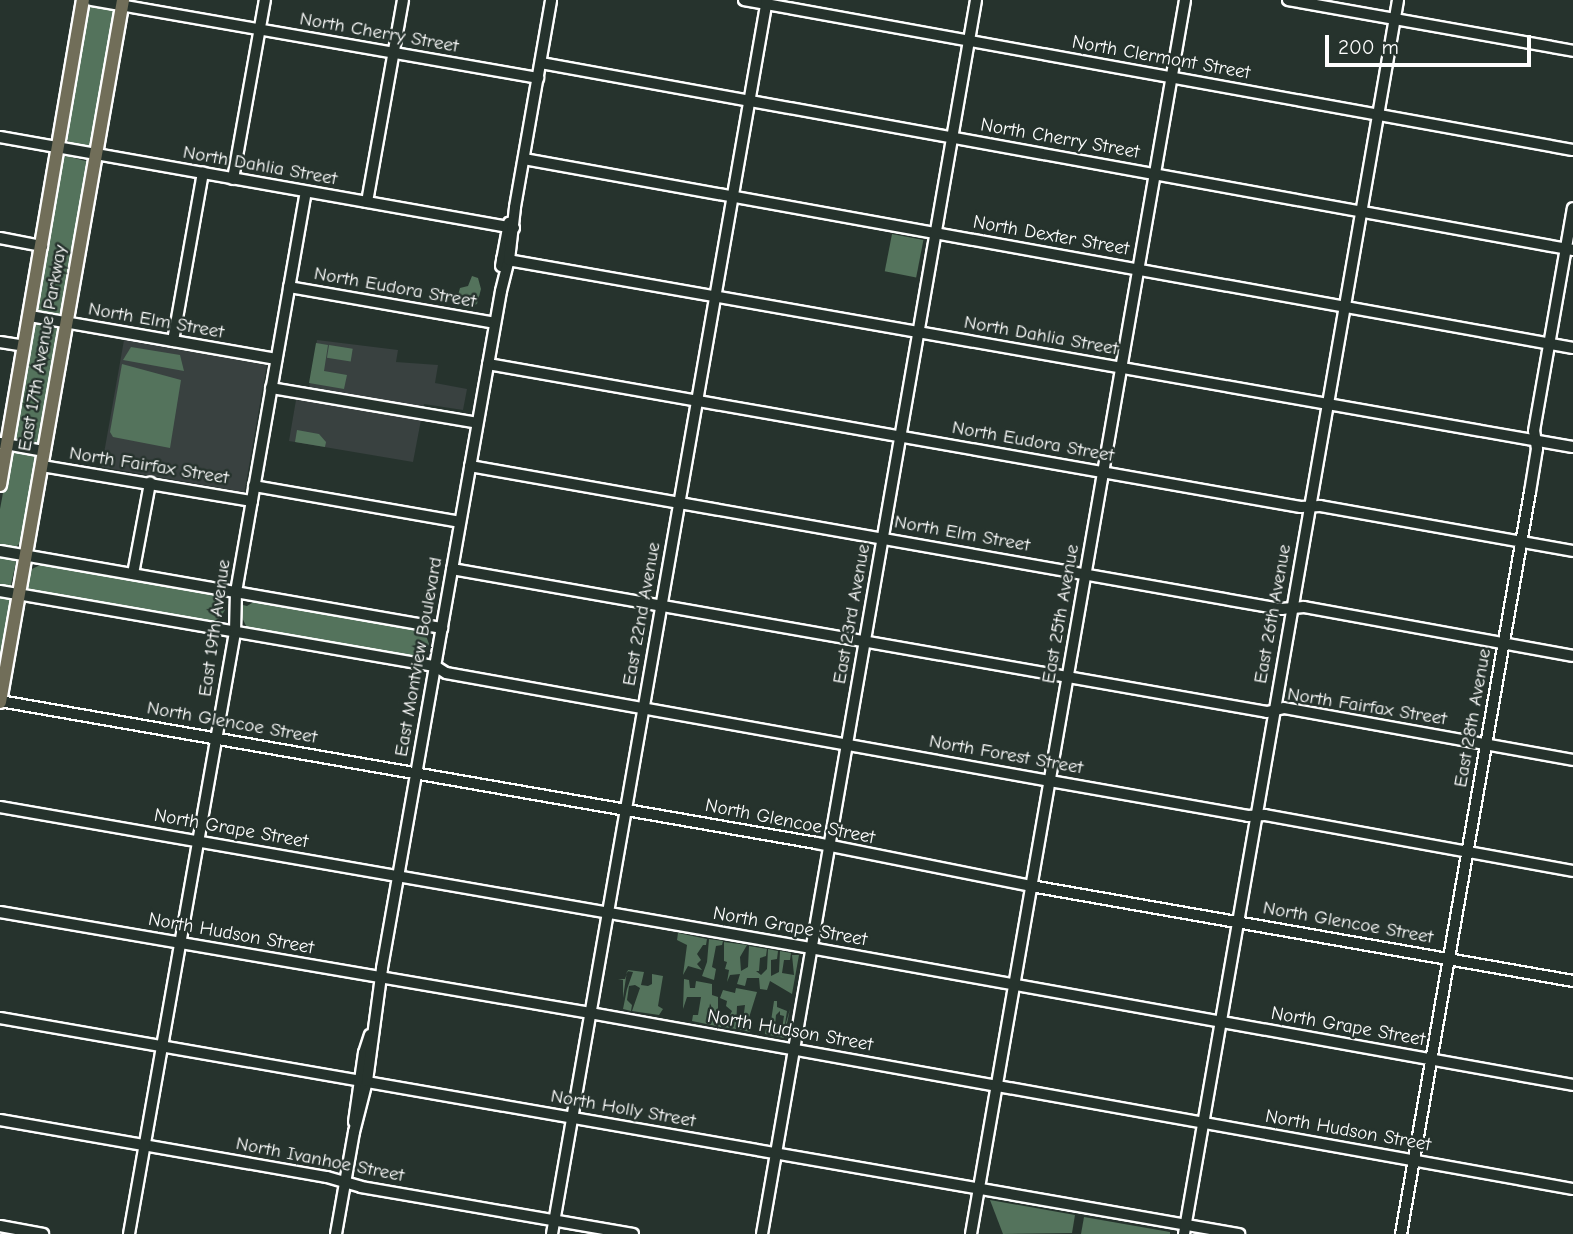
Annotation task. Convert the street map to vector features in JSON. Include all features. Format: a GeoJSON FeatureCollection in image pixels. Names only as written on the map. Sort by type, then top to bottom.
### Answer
{"type":"FeatureCollection","features":[{"type":"Feature","properties":{"kind":"main road","name":"East 17th Avenue Parkway"},"geometry":{"type":"LineString","coordinates":[[0,485],[4,443],[30,316],[83,0]]}},
{"type":"Feature","properties":{"kind":"main road","name":"East 17th Avenue Parkway"},"geometry":{"type":"LineString","coordinates":[[0,702],[123,3]]}},
{"type":"Feature","properties":{"kind":"street","name":"North Cherry Street"},"geometry":{"type":"LineString","coordinates":[[91,0],[123,3],[260,30],[538,78]]}},
{"type":"Feature","properties":{"kind":"street"},"geometry":{"type":"LineString","coordinates":[[233,178],[265,0]]}},
{"type":"Feature","properties":{"kind":"street"},"geometry":{"type":"LineString","coordinates":[[367,202],[403,0]]}},
{"type":"Feature","properties":{"kind":"street","name":"East Montview Boulevard"},"geometry":{"type":"LineString","coordinates":[[336,1234],[551,0]]}},
{"type":"Feature","properties":{"kind":"street","name":"North Clermont Street"},"geometry":{"type":"LineString","coordinates":[[744,0],[1573,150]]}},
{"type":"Feature","properties":{"kind":"street","name":"East 23rd Avenue"},"geometry":{"type":"LineString","coordinates":[[761,1234],[976,0]]}},
{"type":"Feature","properties":{"kind":"street","name":"East 25th Avenue"},"geometry":{"type":"LineString","coordinates":[[971,1234],[1185,0]]}},
{"type":"Feature","properties":{"kind":"street"},"geometry":{"type":"LineString","coordinates":[[1288,0],[1573,51]]}},
{"type":"Feature","properties":{"kind":"street","name":"East 26th Avenue"},"geometry":{"type":"LineString","coordinates":[[1185,1229],[1398,0]]}},
{"type":"Feature","properties":{"kind":"street","name":"East 22nd Avenue"},"geometry":{"type":"LineString","coordinates":[[552,1234],[766,2]]}},
{"type":"Feature","properties":{"kind":"street","name":"North Cherry Street"},"geometry":{"type":"LineString","coordinates":[[541,63],[1570,249]]}},
{"type":"Feature","properties":{"kind":"street","name":"North Dahlia Street"},"geometry":{"type":"LineString","coordinates":[[0,137],[511,227]]}},
{"type":"Feature","properties":{"kind":"street","name":"North Dexter Street"},"geometry":{"type":"LineString","coordinates":[[524,159],[1573,348]]}},
{"type":"Feature","properties":{"kind":"street"},"geometry":{"type":"LineString","coordinates":[[173,341],[203,173]]}},
{"type":"Feature","properties":{"kind":"street","name":"East 19th Avenue"},"geometry":{"type":"LineString","coordinates":[[129,1234],[217,738],[235,632],[236,592],[306,192]]}},
{"type":"Feature","properties":{"kind":"street","name":"East 28th Avenue"},"geometry":{"type":"LineString","coordinates":[[1401,1234],[1537,449],[1535,440],[1550,344],[1570,249],[1573,208]]}},
{"type":"Feature","properties":{"kind":"street"},"geometry":{"type":"LineString","coordinates":[[0,238],[42,246]]}},
{"type":"Feature","properties":{"kind":"street","name":"North Dahlia Street"},"geometry":{"type":"LineString","coordinates":[[505,259],[1573,447]]}},
{"type":"Feature","properties":{"kind":"street","name":"North Eudora Street"},"geometry":{"type":"LineString","coordinates":[[289,287],[495,323]]}},
{"type":"Feature","properties":{"kind":"street","name":"North Elm Street"},"geometry":{"type":"LineString","coordinates":[[30,316],[276,359]]}},
{"type":"Feature","properties":{"kind":"street"},"geometry":{"type":"LineString","coordinates":[[0,342],[24,346]]}},
{"type":"Feature","properties":{"kind":"street","name":"North Eudora Street"},"geometry":{"type":"LineString","coordinates":[[488,364],[1573,551]]}},
{"type":"Feature","properties":{"kind":"street"},"geometry":{"type":"LineString","coordinates":[[271,388],[477,423]]}},
{"type":"Feature","properties":{"kind":"street","name":"North Fairfax Street"},"geometry":{"type":"LineString","coordinates":[[4,443],[44,451]]}},
{"type":"Feature","properties":{"kind":"street","name":"North Fairfax Street"},"geometry":{"type":"LineString","coordinates":[[42,466],[252,501]]}},
{"type":"Feature","properties":{"kind":"street","name":"North Elm Street"},"geometry":{"type":"LineString","coordinates":[[470,466],[1573,656]]}},
{"type":"Feature","properties":{"kind":"street"},"geometry":{"type":"LineString","coordinates":[[133,574],[149,483]]}},
{"type":"Feature","properties":{"kind":"street","name":"North Fairfax Street"},"geometry":{"type":"LineString","coordinates":[[254,486],[460,522]]}},
{"type":"Feature","properties":{"kind":"street"},"geometry":{"type":"LineString","coordinates":[[0,551],[442,628]]}},
{"type":"Feature","properties":{"kind":"street","name":"North Fairfax Street"},"geometry":{"type":"LineString","coordinates":[[452,569],[1267,712],[1284,708],[1573,760]]}},
{"type":"Feature","properties":{"kind":"street","name":"North Forest Street"},"geometry":{"type":"LineString","coordinates":[[0,591],[435,666],[446,673],[643,709],[1573,871]]}},
{"type":"Feature","properties":{"kind":"street","name":"North Glencoe Street"},"geometry":{"type":"LineString","coordinates":[[0,702],[829,846],[1031,886],[1238,920],[1573,981]]}},
{"type":"Feature","properties":{"kind":"street","name":"North Grape Street"},"geometry":{"type":"LineString","coordinates":[[0,807],[608,912],[1573,1085]]}},
{"type":"Feature","properties":{"kind":"street","name":"North Hudson Street"},"geometry":{"type":"LineString","coordinates":[[0,912],[590,1013],[1573,1189]]}},
{"type":"Feature","properties":{"kind":"street","name":"North Holly Street"},"geometry":{"type":"LineString","coordinates":[[0,1018],[979,1188],[1185,1229],[1239,1234]]}},
{"type":"Feature","properties":{"kind":"street","name":"North Ivanhoe Street"},"geometry":{"type":"LineString","coordinates":[[0,1121],[633,1234]]}},
{"type":"Feature","properties":{"kind":"street"},"geometry":{"type":"LineString","coordinates":[[0,1226],[43,1234]]}},
{"type":"Feature","properties":{"kind":"shaded area"},"geometry":{"type":"Polygon","coordinates":[[[124,340],[267,365],[244,492],[102,467],[124,340]]]}},
{"type":"Feature","properties":{"kind":"shaded area"},"geometry":{"type":"Polygon","coordinates":[[[317,340],[398,350],[396,362],[438,365],[435,383],[467,389],[463,410],[424,404],[413,462],[289,441],[296,400],[307,401],[317,340]]]}},
{"type":"Feature","properties":{"kind":"green space"},"geometry":{"type":"Polygon","coordinates":[[[90,5],[112,8],[115,12],[93,144],[89,146],[70,143],[65,138],[90,5]]]}},
{"type":"Feature","properties":{"kind":"green space"},"geometry":{"type":"Polygon","coordinates":[[[61,157],[89,162],[62,316],[35,311],[61,157]]]}},
{"type":"Feature","properties":{"kind":"green space"},"geometry":{"type":"Polygon","coordinates":[[[892,234],[923,240],[916,277],[885,271],[892,234]]]}},
{"type":"Feature","properties":{"kind":"green space"},"geometry":{"type":"Polygon","coordinates":[[[472,276],[478,278],[481,289],[477,304],[468,308],[460,303],[458,295],[460,288],[468,286],[472,276]]]}},
{"type":"Feature","properties":{"kind":"green space"},"geometry":{"type":"Polygon","coordinates":[[[38,323],[60,329],[38,445],[18,441],[13,436],[33,325],[38,323]]]}},
{"type":"Feature","properties":{"kind":"green space"},"geometry":{"type":"Polygon","coordinates":[[[316,343],[328,345],[324,371],[347,375],[344,389],[309,383],[316,343]]]}},
{"type":"Feature","properties":{"kind":"green space"},"geometry":{"type":"Polygon","coordinates":[[[329,345],[353,349],[351,362],[327,358],[329,345]]]}},
{"type":"Feature","properties":{"kind":"green space"},"geometry":{"type":"Polygon","coordinates":[[[131,347],[180,355],[184,371],[123,360],[131,347]]]}},
{"type":"Feature","properties":{"kind":"green space"},"geometry":{"type":"Polygon","coordinates":[[[122,364],[181,380],[170,448],[113,437],[110,432],[122,364]]]}},
{"type":"Feature","properties":{"kind":"green space"},"geometry":{"type":"Polygon","coordinates":[[[297,430],[319,434],[326,442],[325,447],[295,442],[297,430]]]}},
{"type":"Feature","properties":{"kind":"green space"},"geometry":{"type":"Polygon","coordinates":[[[17,450],[38,458],[23,540],[17,546],[6,547],[0,544],[0,509],[10,455],[17,450]]]}},
{"type":"Feature","properties":{"kind":"green space"},"geometry":{"type":"Polygon","coordinates":[[[0,556],[10,557],[16,562],[10,589],[0,587],[0,556]]]}},
{"type":"Feature","properties":{"kind":"green space"},"geometry":{"type":"Polygon","coordinates":[[[40,565],[212,593],[223,600],[225,610],[220,618],[211,622],[34,592],[28,588],[27,578],[32,569],[40,565]]]}},
{"type":"Feature","properties":{"kind":"green space"},"geometry":{"type":"Polygon","coordinates":[[[0,596],[13,601],[0,679],[0,596]]]}},
{"type":"Feature","properties":{"kind":"green space"},"geometry":{"type":"Polygon","coordinates":[[[255,601],[417,629],[425,633],[429,644],[425,653],[414,658],[247,628],[235,603],[247,606],[255,601]]]}},
{"type":"Feature","properties":{"kind":"green space"},"geometry":{"type":"Polygon","coordinates":[[[678,933],[707,939],[706,945],[703,945],[697,954],[701,960],[697,964],[702,970],[688,966],[683,975],[687,945],[677,940],[678,933]]]}},
{"type":"Feature","properties":{"kind":"green space"},"geometry":{"type":"Polygon","coordinates":[[[709,939],[723,941],[722,945],[716,946],[712,967],[716,969],[714,980],[702,976],[707,962],[709,939]]]}},
{"type":"Feature","properties":{"kind":"green space"},"geometry":{"type":"Polygon","coordinates":[[[724,942],[747,945],[740,957],[741,971],[748,967],[749,946],[767,949],[766,956],[760,958],[759,971],[756,971],[761,975],[767,969],[768,949],[778,951],[777,959],[771,960],[771,976],[779,972],[780,951],[791,953],[790,960],[784,960],[782,973],[794,975],[792,955],[799,955],[792,994],[770,981],[767,990],[760,989],[759,978],[747,978],[745,986],[737,984],[740,974],[730,975],[727,982],[729,970],[725,969],[727,962],[724,961],[724,942]]]}},
{"type":"Feature","properties":{"kind":"green space"},"geometry":{"type":"Polygon","coordinates":[[[628,971],[644,972],[641,985],[648,986],[652,984],[652,974],[663,976],[658,1006],[663,1009],[659,1015],[632,1011],[640,988],[635,985],[629,986],[627,1000],[632,1005],[631,1011],[623,1009],[627,989],[633,972],[628,971]]]}},
{"type":"Feature","properties":{"kind":"green space"},"geometry":{"type":"Polygon","coordinates":[[[684,979],[689,980],[690,988],[695,988],[696,981],[712,984],[712,995],[718,997],[721,1027],[692,1021],[693,1015],[698,1015],[701,997],[687,997],[683,1009],[684,979]]]}},
{"type":"Feature","properties":{"kind":"green space"},"geometry":{"type":"Polygon","coordinates":[[[736,988],[757,992],[747,1024],[751,1027],[750,1032],[738,1029],[743,1021],[745,1005],[737,1006],[736,1029],[724,1027],[732,1011],[726,1006],[727,1001],[720,998],[723,990],[735,993],[736,988]]]}},
{"type":"Feature","properties":{"kind":"green space"},"geometry":{"type":"Polygon","coordinates":[[[774,1001],[777,1001],[777,1007],[787,1011],[784,1030],[790,1009],[784,1038],[775,1036],[776,1030],[782,1029],[784,1016],[780,1015],[780,1011],[776,1015],[774,1036],[765,1034],[766,1028],[770,1028],[774,1001]]]}},
{"type":"Feature","properties":{"kind":"green space"},"geometry":{"type":"Polygon","coordinates":[[[990,1200],[1075,1215],[1072,1233],[1003,1234],[990,1200]]]}},
{"type":"Feature","properties":{"kind":"green space"},"geometry":{"type":"Polygon","coordinates":[[[1084,1217],[1170,1232],[1170,1234],[1081,1234],[1084,1217]]]}}]}
